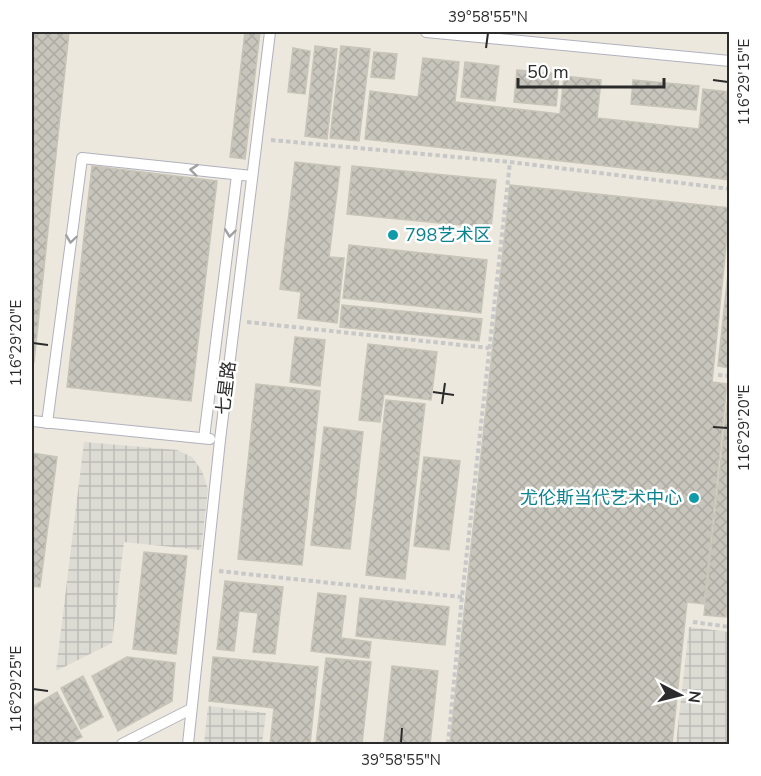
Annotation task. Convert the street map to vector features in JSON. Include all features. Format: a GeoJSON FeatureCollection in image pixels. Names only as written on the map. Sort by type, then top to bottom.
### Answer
{"type":"FeatureCollection","features":[{"type":"Feature","properties":{"kind":"lane","name":"七星路"},"geometry":{"type":"LineString","coordinates":[[188,744],[220,440],[270,32]]}},
{"type":"Feature","properties":{"kind":"lane"},"geometry":{"type":"LineString","coordinates":[[426,32],[729,61]]}},
{"type":"Feature","properties":{"kind":"lane"},"geometry":{"type":"LineString","coordinates":[[47,423],[82,158],[252,176]]}},
{"type":"Feature","properties":{"kind":"lane"},"geometry":{"type":"LineString","coordinates":[[204,438],[237,175]]}},
{"type":"Feature","properties":{"kind":"lane"},"geometry":{"type":"LineString","coordinates":[[32,421],[220,440]]}},
{"type":"Feature","properties":{"kind":"lane"},"geometry":{"type":"LineString","coordinates":[[122,744],[191,709]]}},
{"type":"Feature","properties":{"kind":"path"},"geometry":{"type":"LineString","coordinates":[[257,139],[510,162],[729,189]]}},
{"type":"Feature","properties":{"kind":"path"},"geometry":{"type":"LineString","coordinates":[[448,744],[510,162]]}},
{"type":"Feature","properties":{"kind":"path"},"geometry":{"type":"LineString","coordinates":[[234,320],[489,348]]}},
{"type":"Feature","properties":{"kind":"path"},"geometry":{"type":"LineString","coordinates":[[718,375],[729,376]]}},
{"type":"Feature","properties":{"kind":"path"},"geometry":{"type":"LineString","coordinates":[[206,570],[462,597]]}},
{"type":"Feature","properties":{"kind":"path"},"geometry":{"type":"LineString","coordinates":[[693,622],[729,627]]}},
{"type":"Feature","properties":{"kind":"shaded area"},"geometry":{"type":"Polygon","coordinates":[[[84,442],[177,450],[192,457],[202,471],[208,489],[201,550],[124,542],[112,643],[56,671],[84,442]]]}},
{"type":"Feature","properties":{"kind":"shaded area"},"geometry":{"type":"Polygon","coordinates":[[[689,627],[729,632],[729,744],[676,744],[689,627]]]}},
{"type":"Feature","properties":{"kind":"shaded area"},"geometry":{"type":"Polygon","coordinates":[[[208,706],[266,713],[262,744],[204,744],[208,706]]]}},
{"type":"Feature","properties":{"kind":"building"},"geometry":{"type":"Polygon","coordinates":[[[32,32],[69,32],[34,362],[32,361],[32,32]]]}},
{"type":"Feature","properties":{"kind":"building"},"geometry":{"type":"Polygon","coordinates":[[[245,32],[260,32],[245,159],[230,157],[245,32]]]}},
{"type":"Feature","properties":{"kind":"building"},"geometry":{"type":"Polygon","coordinates":[[[315,46],[337,49],[327,139],[305,136],[315,46]]]}},
{"type":"Feature","properties":{"kind":"building"},"geometry":{"type":"Polygon","coordinates":[[[341,46],[370,49],[359,141],[330,138],[341,46]]]}},
{"type":"Feature","properties":{"kind":"building"},"geometry":{"type":"Polygon","coordinates":[[[293,48],[310,51],[305,94],[288,92],[293,48]]]}},
{"type":"Feature","properties":{"kind":"building"},"geometry":{"type":"Polygon","coordinates":[[[374,52],[397,54],[394,79],[371,77],[374,52]]]}},
{"type":"Feature","properties":{"kind":"building"},"geometry":{"type":"Polygon","coordinates":[[[423,58],[459,62],[455,102],[560,114],[564,76],[601,80],[597,118],[699,129],[703,89],[730,92],[730,180],[365,139],[370,91],[418,97],[423,58]]]}},
{"type":"Feature","properties":{"kind":"building"},"geometry":{"type":"Polygon","coordinates":[[[465,62],[499,66],[495,101],[461,97],[465,62]]]}},
{"type":"Feature","properties":{"kind":"building"},"geometry":{"type":"Polygon","coordinates":[[[517,70],[559,74],[556,106],[514,102],[517,70]]]}},
{"type":"Feature","properties":{"kind":"building"},"geometry":{"type":"Polygon","coordinates":[[[633,80],[699,86],[696,110],[631,104],[633,80]]]}},
{"type":"Feature","properties":{"kind":"building"},"geometry":{"type":"Polygon","coordinates":[[[295,162],[340,167],[329,257],[344,258],[337,323],[298,318],[301,292],[280,289],[295,162]]]}},
{"type":"Feature","properties":{"kind":"building"},"geometry":{"type":"Polygon","coordinates":[[[92,166],[217,181],[191,401],[67,387],[92,166]]]}},
{"type":"Feature","properties":{"kind":"building"},"geometry":{"type":"Polygon","coordinates":[[[352,166],[496,180],[491,228],[347,214],[352,166]]]}},
{"type":"Feature","properties":{"kind":"building"},"geometry":{"type":"Polygon","coordinates":[[[510,185],[730,208],[712,382],[727,384],[704,604],[687,602],[672,744],[450,744],[510,185]]]}},
{"type":"Feature","properties":{"kind":"building"},"geometry":{"type":"Polygon","coordinates":[[[349,245],[487,260],[481,313],[343,298],[349,245]]]}},
{"type":"Feature","properties":{"kind":"building"},"geometry":{"type":"Polygon","coordinates":[[[730,255],[730,368],[718,366],[730,255]]]}},
{"type":"Feature","properties":{"kind":"building"},"geometry":{"type":"Polygon","coordinates":[[[342,305],[482,319],[479,341],[340,327],[342,305]]]}},
{"type":"Feature","properties":{"kind":"building"},"geometry":{"type":"Polygon","coordinates":[[[295,337],[325,340],[320,386],[290,382],[295,337]]]}},
{"type":"Feature","properties":{"kind":"building"},"geometry":{"type":"Polygon","coordinates":[[[368,344],[437,352],[431,400],[384,394],[380,422],[359,420],[368,344]]]}},
{"type":"Feature","properties":{"kind":"building"},"geometry":{"type":"Polygon","coordinates":[[[256,384],[320,391],[302,565],[238,559],[256,384]]]}},
{"type":"Feature","properties":{"kind":"building"},"geometry":{"type":"Polygon","coordinates":[[[729,385],[730,586],[726,617],[704,615],[729,385]]]}},
{"type":"Feature","properties":{"kind":"building"},"geometry":{"type":"Polygon","coordinates":[[[386,400],[425,404],[405,579],[366,575],[386,400]]]}},
{"type":"Feature","properties":{"kind":"building"},"geometry":{"type":"Polygon","coordinates":[[[324,427],[363,432],[350,549],[311,545],[324,427]]]}},
{"type":"Feature","properties":{"kind":"building"},"geometry":{"type":"Polygon","coordinates":[[[32,453],[57,457],[40,587],[32,586],[32,453]]]}},
{"type":"Feature","properties":{"kind":"building"},"geometry":{"type":"Polygon","coordinates":[[[424,457],[460,461],[449,550],[414,546],[424,457]]]}},
{"type":"Feature","properties":{"kind":"building"},"geometry":{"type":"Polygon","coordinates":[[[144,552],[187,556],[176,654],[133,649],[144,552]]]}},
{"type":"Feature","properties":{"kind":"building"},"geometry":{"type":"Polygon","coordinates":[[[225,581],[283,587],[275,654],[253,652],[258,613],[239,611],[234,651],[217,649],[225,581]]]}},
{"type":"Feature","properties":{"kind":"building"},"geometry":{"type":"Polygon","coordinates":[[[318,593],[346,596],[341,638],[371,642],[369,658],[311,651],[318,593]]]}},
{"type":"Feature","properties":{"kind":"building"},"geometry":{"type":"Polygon","coordinates":[[[360,598],[449,607],[445,645],[356,636],[360,598]]]}},
{"type":"Feature","properties":{"kind":"building"},"geometry":{"type":"Polygon","coordinates":[[[127,657],[175,663],[172,701],[118,731],[92,676],[127,657]]]}},
{"type":"Feature","properties":{"kind":"building"},"geometry":{"type":"Polygon","coordinates":[[[213,657],[318,667],[310,744],[270,744],[274,708],[209,701],[213,657]]]}},
{"type":"Feature","properties":{"kind":"building"},"geometry":{"type":"Polygon","coordinates":[[[326,658],[371,662],[362,744],[316,744],[326,658]]]}},
{"type":"Feature","properties":{"kind":"building"},"geometry":{"type":"Polygon","coordinates":[[[392,666],[438,671],[430,744],[384,742],[392,666]]]}},
{"type":"Feature","properties":{"kind":"building"},"geometry":{"type":"Polygon","coordinates":[[[83,676],[103,717],[81,729],[61,688],[83,676]]]}},
{"type":"Feature","properties":{"kind":"building"},"geometry":{"type":"Polygon","coordinates":[[[57,692],[82,737],[68,744],[32,744],[32,707],[57,692]]]}},
{"type":"Feature","properties":{"kind":"place","name":"798艺术区"},"geometry":{"type":"Point","coordinates":[393,235]}},
{"type":"Feature","properties":{"kind":"place","name":"尤伦斯当代艺术中心"},"geometry":{"type":"Point","coordinates":[694,498]}}]}
